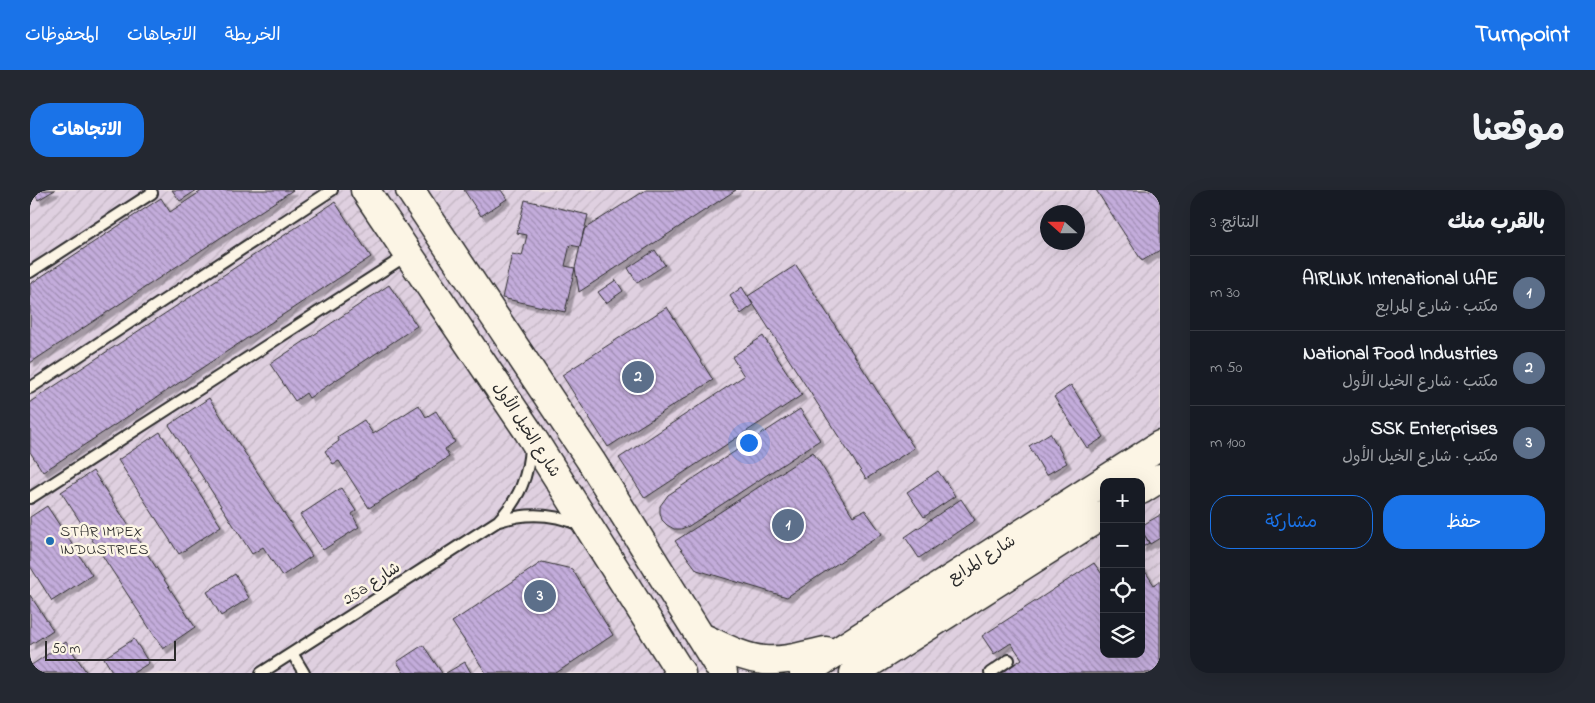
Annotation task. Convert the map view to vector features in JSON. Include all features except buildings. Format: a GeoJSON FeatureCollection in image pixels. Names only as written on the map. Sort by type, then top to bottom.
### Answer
{"type":"FeatureCollection","features":[{"type":"Feature","properties":{"kind":"main road","name":"شارع الخيل الأول"},"geometry":{"type":"LineString","coordinates":[[365,190],[528,431],[593,532],[667,660],[681,673]]}},
{"type":"Feature","properties":{"kind":"main road"},"geometry":{"type":"LineString","coordinates":[[410,190],[591,461],[723,673]]}},
{"type":"Feature","properties":{"kind":"main road","name":"شارع المرابع"},"geometry":{"type":"LineString","coordinates":[[804,673],[1160,445]]}},
{"type":"Feature","properties":{"kind":"main road"},"geometry":{"type":"LineString","coordinates":[[1145,487],[1160,478]]}},
{"type":"Feature","properties":{"kind":"main road","name":"شارع المرابع"},"geometry":{"type":"LineString","coordinates":[[854,673],[871,665],[1100,517]]}},
{"type":"Feature","properties":{"kind":"main road"},"geometry":{"type":"LineString","coordinates":[[701,637],[748,657],[765,660],[792,658],[842,648]]}},
{"type":"Feature","properties":{"kind":"lane"},"geometry":{"type":"LineString","coordinates":[[30,388],[332,190]]}},
{"type":"Feature","properties":{"kind":"lane"},"geometry":{"type":"LineString","coordinates":[[30,272],[152,193]]}},
{"type":"Feature","properties":{"kind":"lane"},"geometry":{"type":"LineString","coordinates":[[30,498],[408,254]]}},
{"type":"Feature","properties":{"kind":"lane","name":"25a شارع"},"geometry":{"type":"LineString","coordinates":[[498,521],[512,505],[523,486],[529,459],[528,431]]}},
{"type":"Feature","properties":{"kind":"lane","name":"25a شارع"},"geometry":{"type":"LineString","coordinates":[[261,673],[498,521],[514,516],[547,515],[571,521],[593,532]]}},
{"type":"Feature","properties":{"kind":"lane"},"geometry":{"type":"LineString","coordinates":[[292,654],[304,673]]}},
{"type":"Feature","properties":{"kind":"lane"},"geometry":{"type":"LineString","coordinates":[[990,673],[1009,660]]}},
{"type":"Feature","properties":{"kind":"shaded area"},"geometry":{"type":"Polygon","coordinates":[[[30,190],[1160,190],[1160,673],[30,673],[30,190]]]}},
{"type":"Feature","properties":{"kind":"place","name":"National Food Industries"},"geometry":{"type":"Point","coordinates":[638,377]}},
{"type":"Feature","properties":{"kind":"place","name":"AIRLINK Intenational UAE"},"geometry":{"type":"Point","coordinates":[788,525]}},
{"type":"Feature","properties":{"kind":"place","name":"STAR IMPEX INDUSTRIES"},"geometry":{"type":"Point","coordinates":[50,541]}},
{"type":"Feature","properties":{"kind":"place","name":"SSK Enterprises"},"geometry":{"type":"Point","coordinates":[540,596]}}]}
